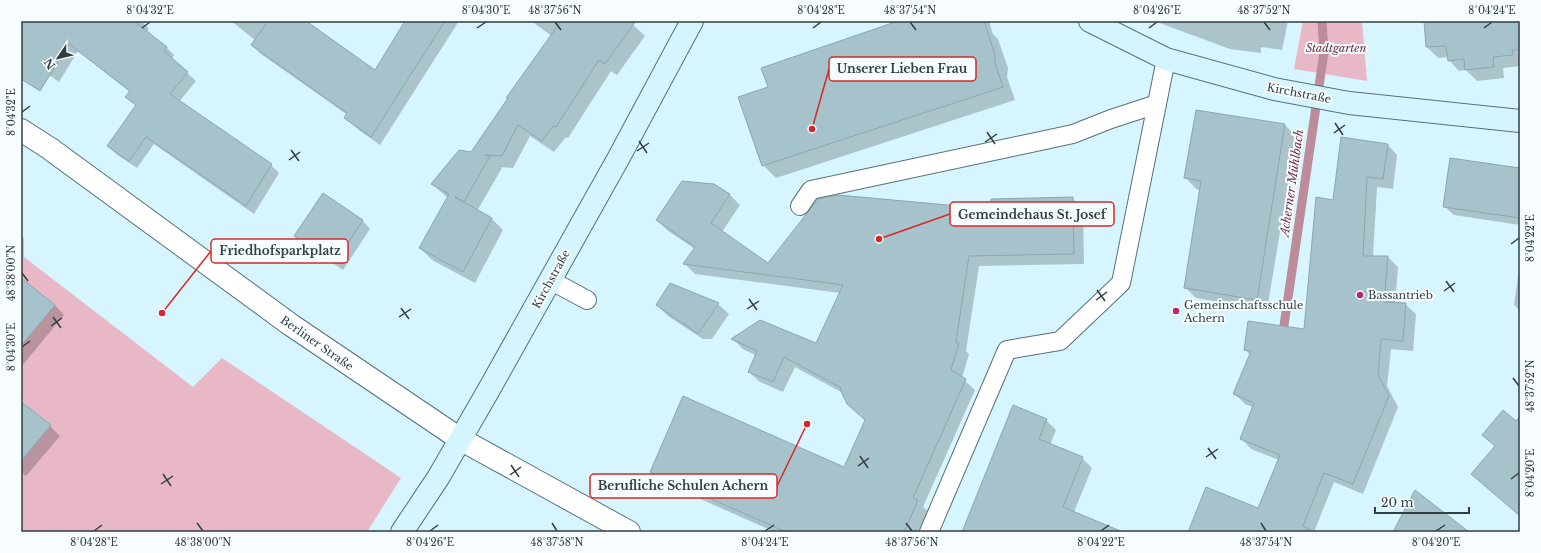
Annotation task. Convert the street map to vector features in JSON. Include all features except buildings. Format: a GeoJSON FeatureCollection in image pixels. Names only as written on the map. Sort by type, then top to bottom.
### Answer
{"type":"FeatureCollection","features":[{"type":"Feature","properties":{"kind":"main road","name":"Kirchstraße"},"geometry":{"type":"LineString","coordinates":[[402,532],[438,478],[618,159],[692,21]]}},
{"type":"Feature","properties":{"kind":"main road","name":"Kirchstraße"},"geometry":{"type":"LineString","coordinates":[[1090,21],[1166,59],[1287,92],[1349,103],[1520,121]]}},
{"type":"Feature","properties":{"kind":"street","name":"Berliner Straße"},"geometry":{"type":"LineString","coordinates":[[21,130],[50,148],[291,325],[460,439],[629,532]]}},
{"type":"Feature","properties":{"kind":"lane"},"geometry":{"type":"LineString","coordinates":[[929,532],[1007,350],[1060,340],[1121,283],[1166,59]]}},
{"type":"Feature","properties":{"kind":"lane"},"geometry":{"type":"LineString","coordinates":[[800,206],[811,190],[1073,134],[1111,119],[1157,104]]}},
{"type":"Feature","properties":{"kind":"lane"},"geometry":{"type":"LineString","coordinates":[[550,280],[587,300]]}},
{"type":"Feature","properties":{"kind":"green space","name":"Stadtgarten"},"geometry":{"type":"Polygon","coordinates":[[[1303,21],[1362,21],[1367,81],[1294,69],[1303,21]]]}},
{"type":"Feature","properties":{"kind":"green space"},"geometry":{"type":"Polygon","coordinates":[[[21,236],[24,238],[24,257],[193,387],[222,358],[401,478],[367,532],[21,532],[21,236]]]}},
{"type":"Feature","properties":{"kind":"waterway","name":"Acherner Mühlbach"},"geometry":{"type":"LineString","coordinates":[[1282,339],[1324,52],[1322,21]]}},
{"type":"Feature","properties":{"kind":"place","name":"Unserer Lieben Frau"},"geometry":{"type":"Point","coordinates":[812,129]}},
{"type":"Feature","properties":{"kind":"place","name":"Gemeindehaus St. Josef"},"geometry":{"type":"Point","coordinates":[879,239]}},
{"type":"Feature","properties":{"kind":"place","name":"Bassantrieb"},"geometry":{"type":"Point","coordinates":[1360,295]}},
{"type":"Feature","properties":{"kind":"place","name":"Gemeinschaftsschule Achern"},"geometry":{"type":"Point","coordinates":[1176,311]}},
{"type":"Feature","properties":{"kind":"place","name":"Friedhofsparkplatz"},"geometry":{"type":"Point","coordinates":[162,313]}},
{"type":"Feature","properties":{"kind":"place","name":"Berufliche Schulen Achern"},"geometry":{"type":"Point","coordinates":[807,424]}}]}
